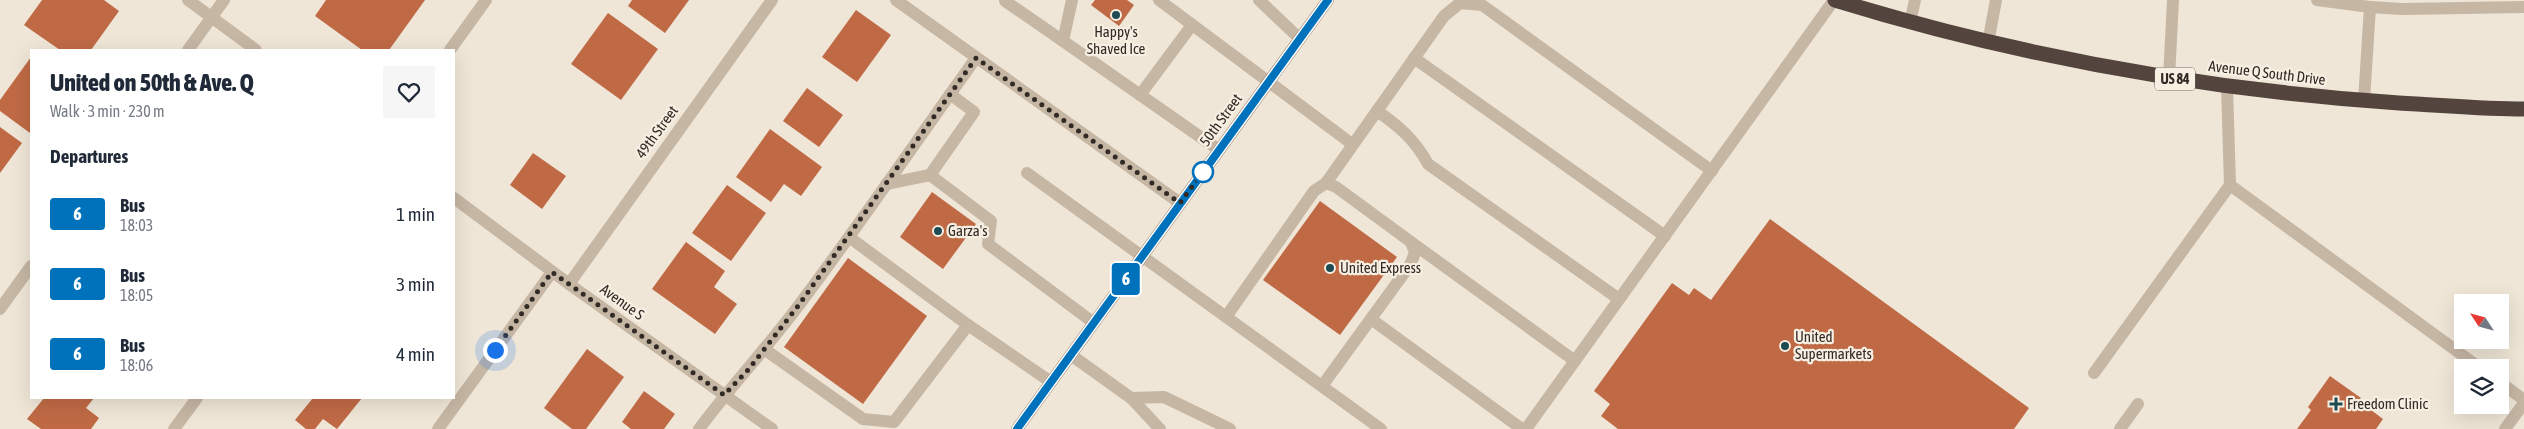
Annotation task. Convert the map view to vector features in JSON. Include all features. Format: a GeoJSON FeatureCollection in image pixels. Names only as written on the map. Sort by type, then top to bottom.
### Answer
{"type":"FeatureCollection","features":[{"type":"Feature","properties":{"kind":"highway","name":"Avenue Q South Drive"},"geometry":{"type":"LineString","coordinates":[[1834,0],[1910,23],[2046,56],[2170,78],[2227,86],[2364,100],[2524,109]]}},
{"type":"Feature","properties":{"kind":"main road","name":"50th Street"},"geometry":{"type":"LineString","coordinates":[[1017,429],[1328,0]]}},
{"type":"Feature","properties":{"kind":"street"},"geometry":{"type":"LineString","coordinates":[[188,0],[255,49]]}},
{"type":"Feature","properties":{"kind":"street"},"geometry":{"type":"LineString","coordinates":[[189,49],[224,0]]}},
{"type":"Feature","properties":{"kind":"street"},"geometry":{"type":"LineString","coordinates":[[451,49],[486,0]]}},
{"type":"Feature","properties":{"kind":"street","name":"49th Street"},"geometry":{"type":"LineString","coordinates":[[569,284],[772,0]]}},
{"type":"Feature","properties":{"kind":"street"},"geometry":{"type":"LineString","coordinates":[[896,0],[1180,203]]}},
{"type":"Feature","properties":{"kind":"street"},"geometry":{"type":"LineString","coordinates":[[1062,41],[1072,0]]}},
{"type":"Feature","properties":{"kind":"street"},"geometry":{"type":"LineString","coordinates":[[1159,0],[1352,144]]}},
{"type":"Feature","properties":{"kind":"street"},"geometry":{"type":"LineString","coordinates":[[1259,0],[1300,39]]}},
{"type":"Feature","properties":{"kind":"street"},"geometry":{"type":"LineString","coordinates":[[1526,429],[1834,0]]}},
{"type":"Feature","properties":{"kind":"street"},"geometry":{"type":"LineString","coordinates":[[1910,23],[1915,0]]}},
{"type":"Feature","properties":{"kind":"street"},"geometry":{"type":"LineString","coordinates":[[1988,42],[1996,0]]}},
{"type":"Feature","properties":{"kind":"street"},"geometry":{"type":"LineString","coordinates":[[2170,78],[2173,0]]}},
{"type":"Feature","properties":{"kind":"street"},"geometry":{"type":"LineString","coordinates":[[2318,0],[2372,3],[2402,9],[2524,7]]}},
{"type":"Feature","properties":{"kind":"street"},"geometry":{"type":"LineString","coordinates":[[1005,1],[1219,150]]}},
{"type":"Feature","properties":{"kind":"street"},"geometry":{"type":"LineString","coordinates":[[1226,317],[1314,191],[1326,183],[1444,16],[1460,3],[1482,5],[1712,171]]}},
{"type":"Feature","properties":{"kind":"street"},"geometry":{"type":"LineString","coordinates":[[2364,100],[2372,3]]}},
{"type":"Feature","properties":{"kind":"street"},"geometry":{"type":"LineString","coordinates":[[1140,95],[1192,25]]}},
{"type":"Feature","properties":{"kind":"street"},"geometry":{"type":"LineString","coordinates":[[699,429],[724,395],[764,349],[849,236],[976,58]]}},
{"type":"Feature","properties":{"kind":"street"},"geometry":{"type":"LineString","coordinates":[[1414,58],[1665,236]]}},
{"type":"Feature","properties":{"kind":"street"},"geometry":{"type":"LineString","coordinates":[[2094,373],[2230,185],[2227,86]]}},
{"type":"Feature","properties":{"kind":"street"},"geometry":{"type":"LineString","coordinates":[[886,184],[930,175],[974,112],[950,94]]}},
{"type":"Feature","properties":{"kind":"street"},"geometry":{"type":"LineString","coordinates":[[1377,111],[1403,129],[1419,148],[1428,164],[1619,299]]}},
{"type":"Feature","properties":{"kind":"street"},"geometry":{"type":"LineString","coordinates":[[1027,173],[1381,429]]}},
{"type":"Feature","properties":{"kind":"street"},"geometry":{"type":"LineString","coordinates":[[930,175],[991,221],[988,244],[1094,323]]}},
{"type":"Feature","properties":{"kind":"street"},"geometry":{"type":"LineString","coordinates":[[1326,183],[1336,186],[1575,361]]}},
{"type":"Feature","properties":{"kind":"street"},"geometry":{"type":"LineString","coordinates":[[2230,185],[2468,359]]}},
{"type":"Feature","properties":{"kind":"street","name":"Avenue S"},"geometry":{"type":"LineString","coordinates":[[455,199],[552,272],[724,395],[764,427]]}},
{"type":"Feature","properties":{"kind":"street"},"geometry":{"type":"LineString","coordinates":[[849,236],[968,325],[1051,382]]}},
{"type":"Feature","properties":{"kind":"street"},"geometry":{"type":"LineString","coordinates":[[1322,386],[1410,265],[1415,253],[1410,242]]}},
{"type":"Feature","properties":{"kind":"street"},"geometry":{"type":"LineString","coordinates":[[0,309],[30,267]]}},
{"type":"Feature","properties":{"kind":"street"},"geometry":{"type":"LineString","coordinates":[[438,429],[552,272]]}},
{"type":"Feature","properties":{"kind":"street"},"geometry":{"type":"LineString","coordinates":[[1371,319],[1522,429]]}},
{"type":"Feature","properties":{"kind":"street"},"geometry":{"type":"LineString","coordinates":[[764,349],[863,419],[899,426],[968,325]]}},
{"type":"Feature","properties":{"kind":"street"},"geometry":{"type":"LineString","coordinates":[[1071,355],[1131,398],[1160,429]]}},
{"type":"Feature","properties":{"kind":"street"},"geometry":{"type":"LineString","coordinates":[[2505,429],[2524,401],[2509,389]]}},
{"type":"Feature","properties":{"kind":"street"},"geometry":{"type":"LineString","coordinates":[[1131,398],[1164,397],[1230,429]]}},
{"type":"Feature","properties":{"kind":"street"},"geometry":{"type":"LineString","coordinates":[[174,429],[196,399]]}},
{"type":"Feature","properties":{"kind":"street"},"geometry":{"type":"LineString","coordinates":[[2120,429],[2138,404]]}},
{"type":"Feature","properties":{"kind":"building"},"geometry":{"type":"Polygon","coordinates":[[[42,0],[104,0],[119,11],[92,49],[59,49],[24,25],[42,0]]]}},
{"type":"Feature","properties":{"kind":"building"},"geometry":{"type":"Polygon","coordinates":[[[326,0],[425,0],[390,49],[361,49],[315,16],[326,0]]]}},
{"type":"Feature","properties":{"kind":"building"},"geometry":{"type":"Polygon","coordinates":[[[632,0],[689,0],[665,33],[628,6],[632,0]]]}},
{"type":"Feature","properties":{"kind":"building","name":"Happy's Shaved Ice"},"geometry":{"type":"Polygon","coordinates":[[[1095,0],[1127,0],[1134,5],[1119,26],[1091,5],[1095,0]]]}},
{"type":"Feature","properties":{"kind":"building"},"geometry":{"type":"Polygon","coordinates":[[[856,10],[891,35],[857,82],[822,57],[856,10]]]}},
{"type":"Feature","properties":{"kind":"building"},"geometry":{"type":"Polygon","coordinates":[[[608,13],[658,49],[621,100],[571,64],[608,13]]]}},
{"type":"Feature","properties":{"kind":"building"},"geometry":{"type":"Polygon","coordinates":[[[30,58],[30,133],[0,111],[0,100],[30,58]]]}},
{"type":"Feature","properties":{"kind":"building"},"geometry":{"type":"Polygon","coordinates":[[[807,88],[843,115],[819,147],[783,121],[807,88]]]}},
{"type":"Feature","properties":{"kind":"building"},"geometry":{"type":"Polygon","coordinates":[[[0,127],[22,143],[0,173],[0,127]]]}},
{"type":"Feature","properties":{"kind":"building"},"geometry":{"type":"Polygon","coordinates":[[[770,129],[822,167],[801,196],[784,184],[771,202],[736,177],[770,129]]]}},
{"type":"Feature","properties":{"kind":"building"},"geometry":{"type":"Polygon","coordinates":[[[533,153],[566,176],[542,209],[510,185],[533,153]]]}},
{"type":"Feature","properties":{"kind":"building"},"geometry":{"type":"Polygon","coordinates":[[[727,185],[766,213],[731,261],[692,233],[727,185]]]}},
{"type":"Feature","properties":{"kind":"building","name":"Garza's"},"geometry":{"type":"Polygon","coordinates":[[[932,192],[976,224],[943,269],[900,237],[932,192]]]}},
{"type":"Feature","properties":{"kind":"building","name":"United Express"},"geometry":{"type":"Polygon","coordinates":[[[1320,201],[1397,257],[1340,335],[1263,280],[1320,201]]]}},
{"type":"Feature","properties":{"kind":"building","name":"United Supermarkets"},"geometry":{"type":"Polygon","coordinates":[[[1770,219],[2029,408],[2014,429],[1618,429],[1601,416],[1610,404],[1594,391],[1672,283],[1689,295],[1694,288],[1711,300],[1770,219]]]}},
{"type":"Feature","properties":{"kind":"building"},"geometry":{"type":"Polygon","coordinates":[[[686,242],[725,271],[714,287],[737,304],[715,334],[652,289],[686,242]]]}},
{"type":"Feature","properties":{"kind":"building"},"geometry":{"type":"Polygon","coordinates":[[[848,258],[927,316],[863,404],[784,347],[848,258]]]}},
{"type":"Feature","properties":{"kind":"building"},"geometry":{"type":"Polygon","coordinates":[[[587,349],[624,377],[586,429],[572,429],[544,408],[587,349]]]}},
{"type":"Feature","properties":{"kind":"building","name":"Freedom Clinic"},"geometry":{"type":"Polygon","coordinates":[[[2330,376],[2361,398],[2359,401],[2383,419],[2376,429],[2297,429],[2311,410],[2308,407],[2330,376]]]}},
{"type":"Feature","properties":{"kind":"building"},"geometry":{"type":"Polygon","coordinates":[[[644,391],[675,414],[664,429],[631,429],[622,422],[644,391]]]}},
{"type":"Feature","properties":{"kind":"building"},"geometry":{"type":"Polygon","coordinates":[[[43,399],[93,399],[86,408],[99,418],[91,429],[41,429],[27,419],[43,399]]]}},
{"type":"Feature","properties":{"kind":"building"},"geometry":{"type":"Polygon","coordinates":[[[312,399],[361,399],[337,429],[323,419],[315,429],[306,429],[295,420],[312,399]]]}},
{"type":"Feature","properties":{"kind":"bus line","name":"6"},"geometry":{"type":"LineString","coordinates":[[1017,429],[1328,0]]}},
{"type":"Feature","properties":{"kind":"place","name":"Happy's Shaved Ice"},"geometry":{"type":"Point","coordinates":[1116,15]}},
{"type":"Feature","properties":{"kind":"place","name":"Garza's"},"geometry":{"type":"Point","coordinates":[938,231]}},
{"type":"Feature","properties":{"kind":"place","name":"United Express"},"geometry":{"type":"Point","coordinates":[1330,268]}},
{"type":"Feature","properties":{"kind":"place","name":"United Supermarkets"},"geometry":{"type":"Point","coordinates":[1785,346]}},
{"type":"Feature","properties":{"kind":"place","name":"Freedom Clinic"},"geometry":{"type":"Point","coordinates":[2336,404]}},
{"type":"Feature","properties":{"kind":"route"},"geometry":{"type":"LineString","coordinates":[[495,350],[552,272],[724,395],[748,370],[798,306],[976,58],[1180,203],[1203,172]]}}]}
